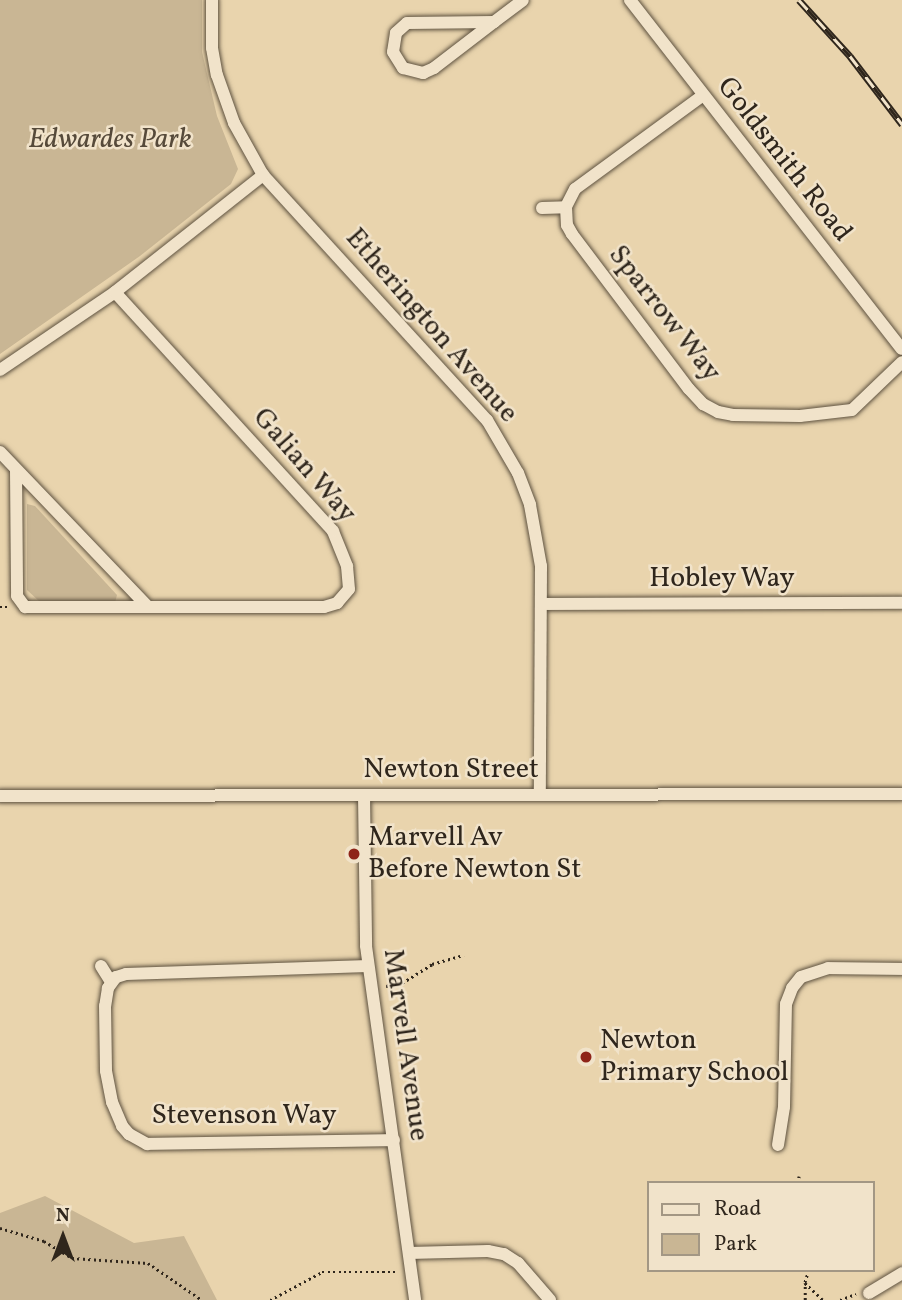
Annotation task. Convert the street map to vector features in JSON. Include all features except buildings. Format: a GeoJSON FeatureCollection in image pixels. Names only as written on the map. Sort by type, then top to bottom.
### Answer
{"type":"FeatureCollection","features":[{"type":"Feature","properties":{"kind":"street","name":"Etherington Avenue"},"geometry":{"type":"LineString","coordinates":[[212,0],[212,48],[217,75],[234,123],[263,175],[487,420],[518,473],[537,534],[543,604],[540,795]]}},
{"type":"Feature","properties":{"kind":"street"},"geometry":{"type":"LineString","coordinates":[[494,22],[407,23],[396,33],[393,52],[403,68],[423,73],[494,22],[523,0]]}},
{"type":"Feature","properties":{"kind":"street","name":"Goldsmith Road"},"geometry":{"type":"LineString","coordinates":[[630,0],[702,96],[902,349]]}},
{"type":"Feature","properties":{"kind":"street"},"geometry":{"type":"LineString","coordinates":[[542,208],[566,207],[575,190],[702,96]]}},
{"type":"Feature","properties":{"kind":"street"},"geometry":{"type":"LineString","coordinates":[[0,370],[115,292],[263,175]]}},
{"type":"Feature","properties":{"kind":"street","name":"Sparrow Way"},"geometry":{"type":"LineString","coordinates":[[566,207],[567,225],[572,234],[689,389],[703,404],[718,412],[760,417],[852,410],[902,362]]}},
{"type":"Feature","properties":{"kind":"street","name":"Galian Way"},"geometry":{"type":"LineString","coordinates":[[16,471],[16,596],[20,604],[31,609],[147,606],[324,607],[343,597],[350,580],[341,547],[323,518],[115,292]]}},
{"type":"Feature","properties":{"kind":"street"},"geometry":{"type":"LineString","coordinates":[[0,452],[147,606]]}},
{"type":"Feature","properties":{"kind":"street","name":"Hobley Way"},"geometry":{"type":"LineString","coordinates":[[543,604],[902,603]]}},
{"type":"Feature","properties":{"kind":"street","name":"Newton Street"},"geometry":{"type":"LineString","coordinates":[[0,796],[902,794]]}},
{"type":"Feature","properties":{"kind":"street","name":"Marvell Avenue"},"geometry":{"type":"LineString","coordinates":[[364,795],[368,966],[415,1300]]}},
{"type":"Feature","properties":{"kind":"street"},"geometry":{"type":"LineString","coordinates":[[101,966],[111,982],[126,974],[368,966]]}},
{"type":"Feature","properties":{"kind":"street"},"geometry":{"type":"LineString","coordinates":[[778,1145],[784,1107],[786,1004],[792,988],[801,977],[828,968],[902,969]]}},
{"type":"Feature","properties":{"kind":"street","name":"Stevenson Way"},"geometry":{"type":"LineString","coordinates":[[111,982],[105,1006],[109,1087],[122,1126],[136,1139],[160,1146],[394,1139]]}},
{"type":"Feature","properties":{"kind":"street"},"geometry":{"type":"LineString","coordinates":[[409,1253],[504,1254],[518,1263],[550,1300]]}},
{"type":"Feature","properties":{"kind":"street"},"geometry":{"type":"LineString","coordinates":[[869,1293],[902,1273]]}},
{"type":"Feature","properties":{"kind":"path"},"geometry":{"type":"LineString","coordinates":[[382,986],[402,983],[432,964],[464,955]]}},
{"type":"Feature","properties":{"kind":"path"},"geometry":{"type":"LineString","coordinates":[[798,1181],[799,1176]]}},
{"type":"Feature","properties":{"kind":"path"},"geometry":{"type":"LineString","coordinates":[[0,1228],[44,1241],[72,1258],[148,1263],[202,1300]]}},
{"type":"Feature","properties":{"kind":"path"},"geometry":{"type":"LineString","coordinates":[[270,1300],[322,1272],[411,1271]]}},
{"type":"Feature","properties":{"kind":"path"},"geometry":{"type":"LineString","coordinates":[[805,1300],[808,1272]]}},
{"type":"Feature","properties":{"kind":"path"},"geometry":{"type":"LineString","coordinates":[[805,1283],[823,1300]]}},
{"type":"Feature","properties":{"kind":"path"},"geometry":{"type":"LineString","coordinates":[[840,1300],[849,1295],[869,1293]]}},
{"type":"Feature","properties":{"kind":"green space","name":"Edwardes Park"},"geometry":{"type":"Polygon","coordinates":[[[0,0],[202,0],[202,52],[217,116],[238,169],[231,184],[140,256],[0,354],[0,0]]]}},
{"type":"Feature","properties":{"kind":"green space"},"geometry":{"type":"Polygon","coordinates":[[[27,504],[35,506],[117,595],[115,603],[40,602],[27,590],[27,504]]]}},
{"type":"Feature","properties":{"kind":"green space"},"geometry":{"type":"Polygon","coordinates":[[[45,1196],[134,1243],[184,1236],[217,1300],[0,1300],[0,1213],[45,1196]]]}},
{"type":"Feature","properties":{"kind":"railway"},"geometry":{"type":"LineString","coordinates":[[799,0],[850,56],[902,124]]}},
{"type":"Feature","properties":{"kind":"place","name":"Marvell Av Before Newton St"},"geometry":{"type":"Point","coordinates":[354,854]}},
{"type":"Feature","properties":{"kind":"place","name":"Newton Primary School"},"geometry":{"type":"Point","coordinates":[586,1057]}}]}
